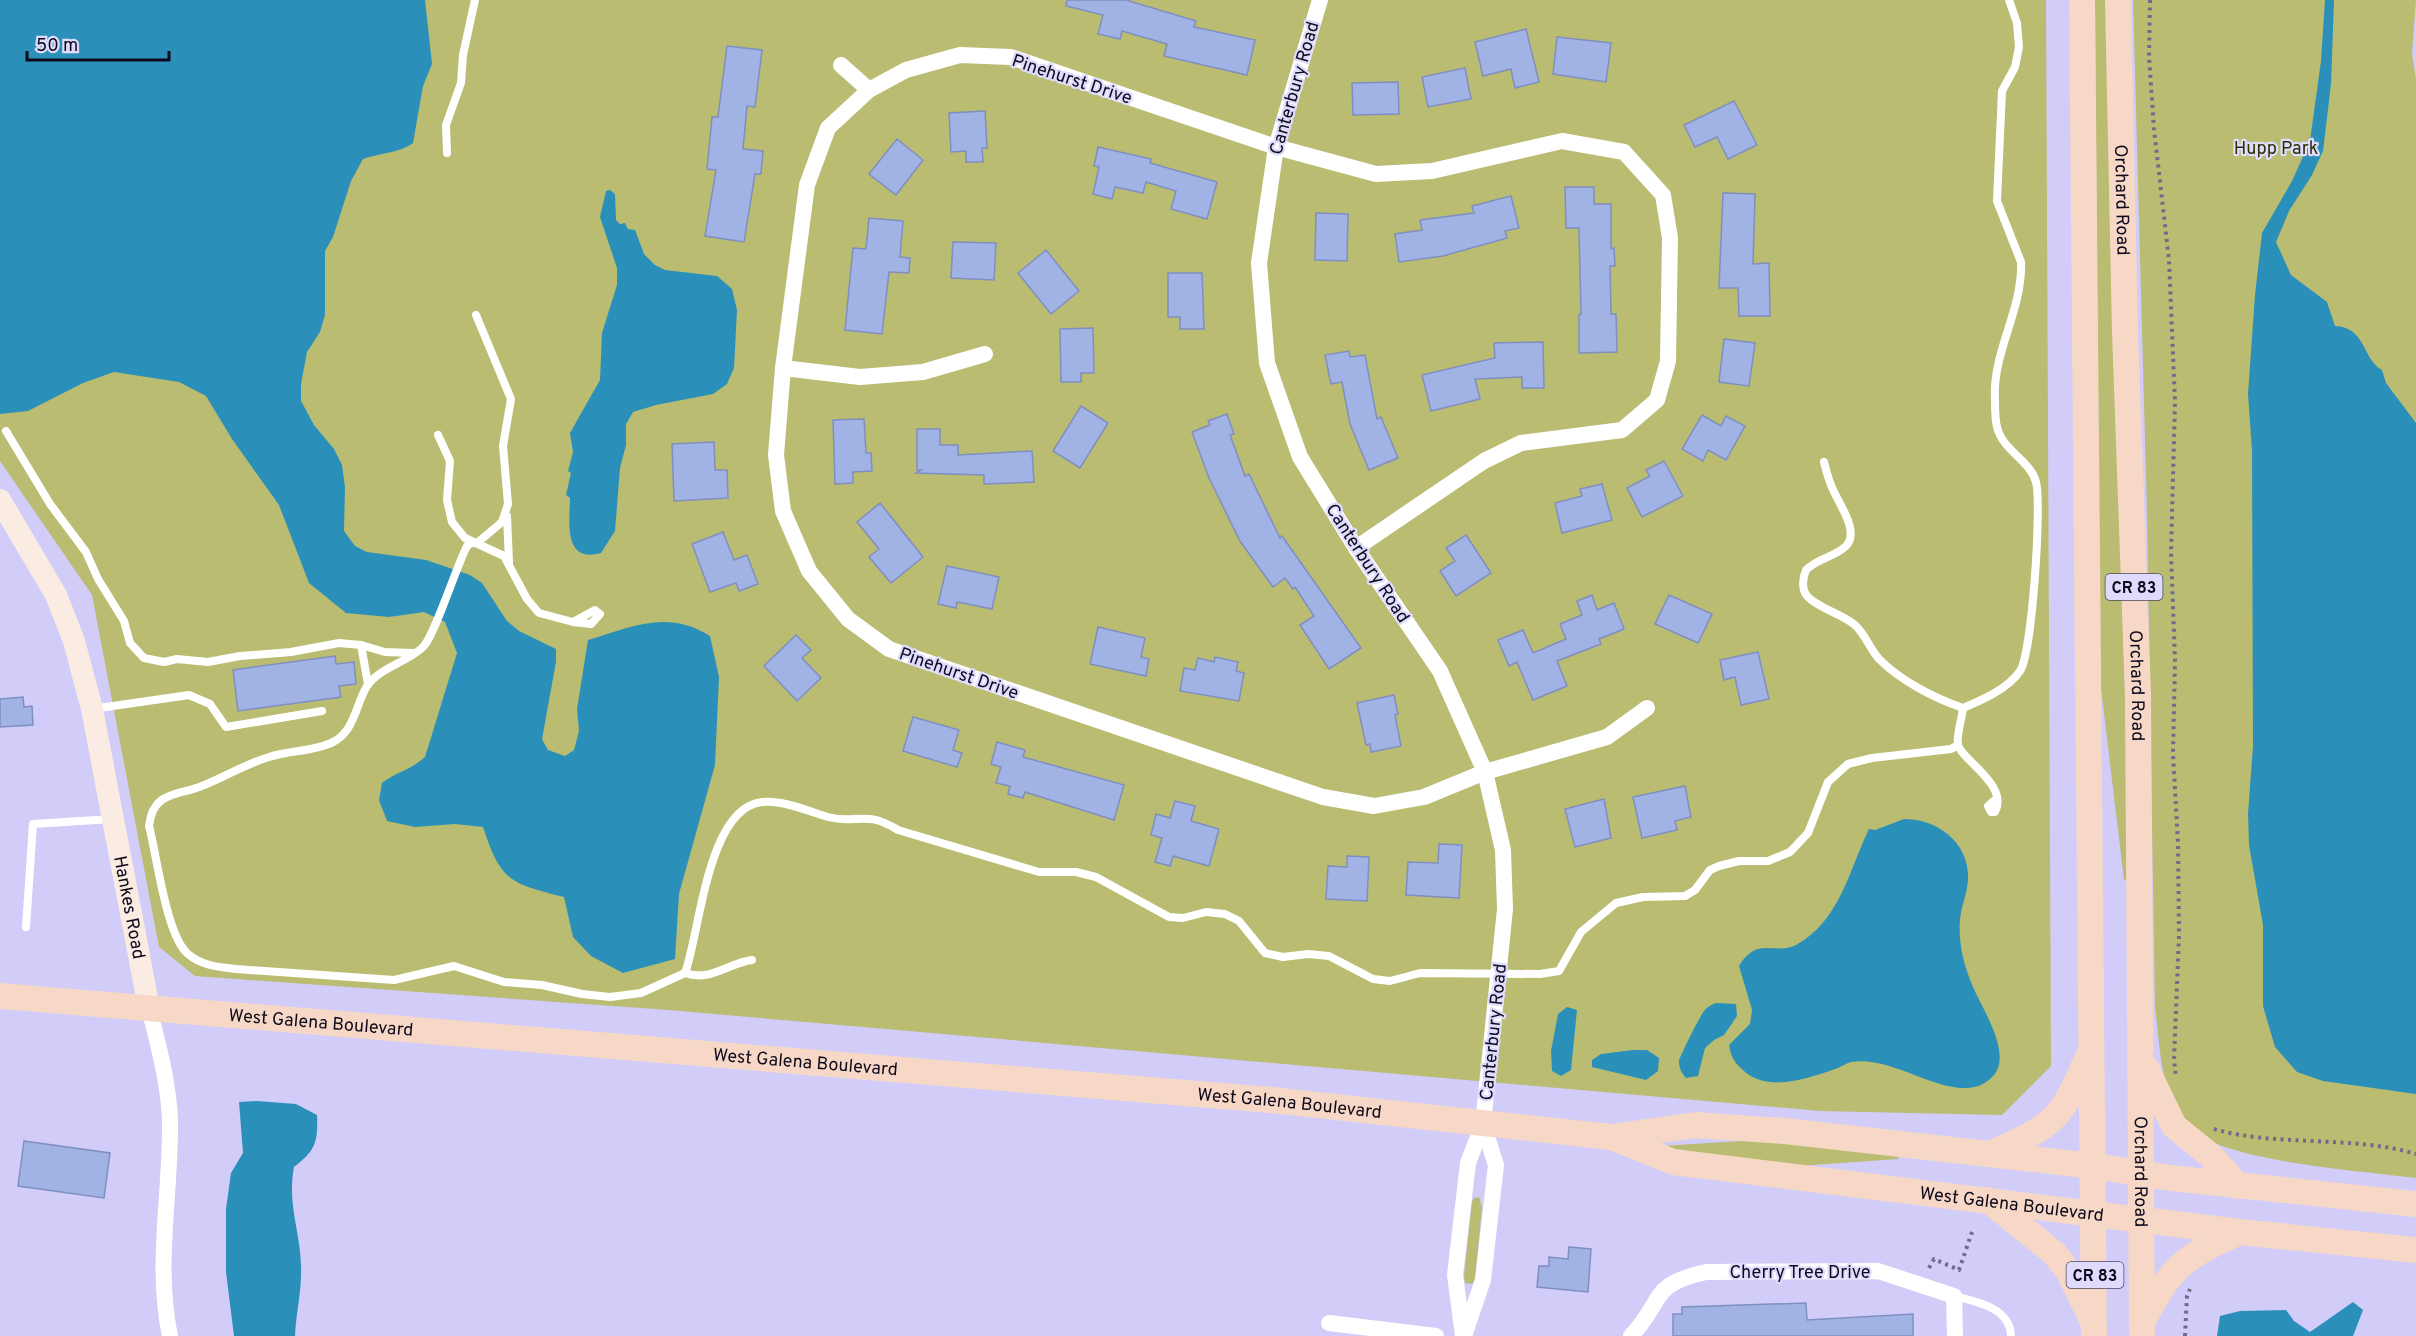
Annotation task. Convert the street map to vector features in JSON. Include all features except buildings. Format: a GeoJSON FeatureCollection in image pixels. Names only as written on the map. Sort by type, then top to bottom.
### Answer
{"type":"FeatureCollection","features":[{"type":"Feature","properties":{"kind":"main road","name":"Orchard Road"},"geometry":{"type":"LineString","coordinates":[[2082,0],[2095,1214],[2094,1330]]}},
{"type":"Feature","properties":{"kind":"main road","name":"Orchard Road"},"geometry":{"type":"LineString","coordinates":[[2118,0],[2125,344],[2138,695],[2142,1329]]}},
{"type":"Feature","properties":{"kind":"main road","name":"West Galena Boulevard"},"geometry":{"type":"LineString","coordinates":[[0,996],[1259,1099],[1611,1137],[1696,1125],[1785,1131],[2094,1166],[2238,1186],[2416,1204]]}},
{"type":"Feature","properties":{"kind":"main road"},"geometry":{"type":"LineString","coordinates":[[1990,1154],[2028,1137],[2055,1118],[2074,1089],[2093,1044]]}},
{"type":"Feature","properties":{"kind":"main road"},"geometry":{"type":"LineString","coordinates":[[2141,1056],[2174,1126],[2211,1155],[2238,1186]]}},
{"type":"Feature","properties":{"kind":"main road","name":"West Galena Boulevard"},"geometry":{"type":"LineString","coordinates":[[1611,1137],[1672,1162],[2240,1232],[2416,1250]]}},
{"type":"Feature","properties":{"kind":"main road"},"geometry":{"type":"LineString","coordinates":[[1988,1200],[2012,1221],[2039,1238],[2055,1254],[2069,1272],[2094,1330]]}},
{"type":"Feature","properties":{"kind":"main road"},"geometry":{"type":"LineString","coordinates":[[2142,1329],[2162,1285],[2183,1261],[2240,1232]]}},
{"type":"Feature","properties":{"kind":"street","name":"Canterbury Road"},"geometry":{"type":"LineString","coordinates":[[1320,0],[1276,147],[1259,263],[1267,363],[1300,457],[1356,548],[1440,671],[1485,772],[1503,850],[1505,909],[1483,1124]]}},
{"type":"Feature","properties":{"kind":"street","name":"Pinehurst Drive"},"geometry":{"type":"LineString","coordinates":[[1356,548],[1484,460],[1521,443],[1622,430],[1657,400],[1668,361],[1670,238],[1663,195],[1624,152],[1562,141],[1432,171],[1376,174],[1276,147],[1011,57],[960,55],[906,70],[869,90],[828,128],[807,185],[783,368],[777,454],[783,511],[809,571],[848,619],[889,649],[1323,797],[1374,806],[1424,797],[1485,772],[1607,737],[1647,708]]}},
{"type":"Feature","properties":{"kind":"street"},"geometry":{"type":"LineString","coordinates":[[841,64],[869,90]]}},
{"type":"Feature","properties":{"kind":"street"},"geometry":{"type":"LineString","coordinates":[[783,368],[861,377],[923,372],[985,354]]}},
{"type":"Feature","properties":{"kind":"street","name":"Hankes Road"},"geometry":{"type":"LineString","coordinates":[[0,500],[56,595],[74,641],[92,709],[158,1045],[170,1118],[162,1247],[163,1284],[170,1336]]}},
{"type":"Feature","properties":{"kind":"street"},"geometry":{"type":"LineString","coordinates":[[1463,1336],[1455,1275],[1468,1163],[1483,1124]]}},
{"type":"Feature","properties":{"kind":"street"},"geometry":{"type":"LineString","coordinates":[[1463,1336],[1483,1280],[1496,1165],[1483,1124]]}},
{"type":"Feature","properties":{"kind":"street","name":"Cherry Tree Drive"},"geometry":{"type":"LineString","coordinates":[[1631,1336],[1642,1324],[1658,1296],[1668,1285],[1706,1272],[1878,1271],[1954,1296]]}},
{"type":"Feature","properties":{"kind":"street"},"geometry":{"type":"LineString","coordinates":[[1954,1296],[1955,1336]]}},
{"type":"Feature","properties":{"kind":"street"},"geometry":{"type":"LineString","coordinates":[[1329,1323],[1437,1336]]}},
{"type":"Feature","properties":{"kind":"lane"},"geometry":{"type":"LineString","coordinates":[[447,153],[446,125],[461,84],[463,55],[475,0]]}},
{"type":"Feature","properties":{"kind":"lane"},"geometry":{"type":"LineString","coordinates":[[1963,708],[1998,690],[2022,669],[2037,550],[2039,502],[2036,480],[1999,433],[1995,399],[1994,375],[2017,300],[2021,270],[1997,201],[2002,91],[2015,67],[2019,47],[2017,23],[2009,0]]}},
{"type":"Feature","properties":{"kind":"lane"},"geometry":{"type":"LineString","coordinates":[[476,315],[511,399],[503,446],[508,504],[506,540],[509,562]]}},
{"type":"Feature","properties":{"kind":"lane"},"geometry":{"type":"LineString","coordinates":[[6,430],[50,504],[86,552],[98,579],[124,621],[130,643],[144,658],[164,662],[177,659],[208,662],[240,656],[291,652],[339,643],[361,645],[385,652],[414,653]]}},
{"type":"Feature","properties":{"kind":"lane"},"geometry":{"type":"LineString","coordinates":[[438,435],[450,461],[447,500],[452,522],[465,538],[504,556],[527,599],[539,613],[573,622]]}},
{"type":"Feature","properties":{"kind":"lane"},"geometry":{"type":"LineString","coordinates":[[1824,462],[1831,485],[1850,526],[1851,536],[1844,548],[1821,558],[1806,570],[1803,584],[1807,596],[1854,624],[1879,658],[1909,681],[1963,708]]}},
{"type":"Feature","properties":{"kind":"lane"},"geometry":{"type":"LineString","coordinates":[[508,504],[502,522],[477,543],[471,543],[463,554],[424,646],[368,684],[350,726],[333,742],[244,764],[202,786],[166,797],[153,808],[149,826],[170,923],[180,945],[201,962],[220,967],[394,980],[454,966],[504,982],[542,985],[582,994],[610,997],[641,993],[685,973],[713,975],[740,962],[752,960]]}},
{"type":"Feature","properties":{"kind":"lane"},"geometry":{"type":"LineString","coordinates":[[361,645],[368,684]]}},
{"type":"Feature","properties":{"kind":"lane"},"geometry":{"type":"LineString","coordinates":[[92,709],[189,695],[210,704],[226,727],[322,711]]}},
{"type":"Feature","properties":{"kind":"lane"},"geometry":{"type":"LineString","coordinates":[[1963,708],[1958,745],[1963,755],[1988,779],[1996,799]]}},
{"type":"Feature","properties":{"kind":"lane"},"geometry":{"type":"LineString","coordinates":[[685,973],[693,953],[701,897],[726,832],[742,810],[763,802],[784,805],[835,819],[879,819],[909,834],[1039,872],[1085,874],[1107,882],[1130,898],[1168,917],[1183,918],[1206,912],[1225,914],[1239,921],[1265,953],[1283,957],[1308,954],[1329,956],[1373,980],[1390,981],[1420,974],[1540,974],[1559,971],[1581,932],[1616,903],[1643,897],[1685,896],[1695,890],[1710,870],[1719,866],[1739,861],[1768,861],[1790,852],[1808,833],[1827,782],[1848,764],[1872,758],[1951,749],[1958,745]]}},
{"type":"Feature","properties":{"kind":"lane"},"geometry":{"type":"LineString","coordinates":[[26,927],[33,824],[112,819]]}},
{"type":"Feature","properties":{"kind":"lane"},"geometry":{"type":"LineString","coordinates":[[1954,1296],[1988,1305],[2004,1317],[2011,1329],[2011,1336]]}},
{"type":"Feature","properties":{"kind":"path"},"geometry":{"type":"LineString","coordinates":[[2150,0],[2150,67],[2154,129],[2169,260],[2175,402],[2171,524],[2175,660],[2173,753],[2178,843],[2179,935],[2174,1060],[2178,1084]]}},
{"type":"Feature","properties":{"kind":"path"},"geometry":{"type":"LineString","coordinates":[[2209,1128],[2244,1134],[2343,1143],[2416,1154]]}},
{"type":"Feature","properties":{"kind":"path"},"geometry":{"type":"LineString","coordinates":[[1929,1268],[1934,1259],[1959,1270],[1972,1232]]}},
{"type":"Feature","properties":{"kind":"path"},"geometry":{"type":"LineString","coordinates":[[2185,1336],[2187,1296],[2193,1281]]}},
{"type":"Feature","properties":{"kind":"green space"},"geometry":{"type":"Polygon","coordinates":[[[0,0],[2046,0],[2051,1066],[2002,1115],[1820,1111],[669,1010],[195,976],[159,947],[92,595],[0,461],[0,0]]]}},
{"type":"Feature","properties":{"kind":"green space"},"geometry":{"type":"Polygon","coordinates":[[[2095,0],[2106,0],[2130,880],[2124,880],[2100,680],[2095,0]]]}},
{"type":"Feature","properties":{"kind":"green space","name":"Hupp Park"},"geometry":{"type":"Polygon","coordinates":[[[2133,0],[2416,0],[2412,53],[2416,80],[2416,1178],[2328,1168],[2224,1147],[2199,1136],[2183,1122],[2175,1109],[2165,1081],[2155,1007],[2147,514],[2133,0]]]}},
{"type":"Feature","properties":{"kind":"green space"},"geometry":{"type":"Polygon","coordinates":[[[1773,1139],[1899,1154],[1898,1159],[1771,1168],[1661,1146],[1773,1139]]]}},
{"type":"Feature","properties":{"kind":"green space"},"geometry":{"type":"Polygon","coordinates":[[[1479,1197],[1482,1207],[1475,1279],[1472,1284],[1465,1283],[1464,1276],[1472,1202],[1474,1198],[1479,1197]]]}},
{"type":"Feature","properties":{"kind":"water"},"geometry":{"type":"Polygon","coordinates":[[[0,0],[425,0],[432,64],[423,86],[413,143],[402,149],[363,159],[351,181],[333,237],[325,251],[325,315],[320,332],[307,352],[301,384],[301,401],[314,425],[334,449],[342,465],[345,487],[344,531],[355,546],[367,552],[426,560],[470,575],[482,583],[507,621],[519,631],[556,649],[556,662],[542,739],[548,750],[565,756],[574,750],[579,731],[577,709],[588,640],[635,626],[664,622],[679,623],[710,636],[719,677],[715,765],[679,894],[675,959],[623,973],[591,956],[573,937],[564,897],[531,888],[510,877],[502,870],[496,859],[483,827],[455,824],[415,827],[387,821],[379,800],[382,783],[425,757],[457,653],[445,622],[424,612],[389,617],[346,613],[309,583],[279,505],[232,439],[206,396],[179,382],[114,372],[83,383],[28,411],[0,414],[0,0]]]}},
{"type":"Feature","properties":{"kind":"water"},"geometry":{"type":"Polygon","coordinates":[[[2325,0],[2334,0],[2331,84],[2323,151],[2312,175],[2289,211],[2276,242],[2291,275],[2327,302],[2335,326],[2345,328],[2358,337],[2371,359],[2382,370],[2386,383],[2416,423],[2416,1094],[2323,1081],[2297,1072],[2275,1047],[2263,1006],[2263,925],[2249,845],[2248,814],[2253,746],[2252,451],[2248,394],[2255,295],[2262,233],[2292,181],[2310,141],[2321,61],[2325,0]]]}},
{"type":"Feature","properties":{"kind":"water"},"geometry":{"type":"Polygon","coordinates":[[[610,190],[615,194],[616,220],[620,224],[625,223],[628,229],[635,230],[644,254],[655,265],[665,270],[717,276],[732,289],[737,310],[734,368],[727,384],[713,394],[633,412],[626,424],[626,445],[620,468],[615,531],[601,553],[588,555],[580,552],[574,546],[571,538],[570,498],[566,495],[571,473],[568,471],[573,452],[570,433],[600,380],[602,333],[617,285],[617,268],[600,217],[606,191],[610,190]]]}},
{"type":"Feature","properties":{"kind":"water"},"geometry":{"type":"Polygon","coordinates":[[[1904,819],[1929,823],[1940,829],[1958,844],[1964,855],[1968,880],[1960,920],[1961,946],[1964,963],[1973,987],[1998,1043],[1999,1066],[1994,1075],[1984,1084],[1972,1088],[1958,1088],[1887,1066],[1862,1061],[1789,1082],[1754,1078],[1736,1063],[1729,1045],[1750,1024],[1752,1010],[1739,966],[1753,951],[1788,948],[1811,935],[1833,909],[1869,829],[1875,830],[1904,819]]]}},
{"type":"Feature","properties":{"kind":"water"},"geometry":{"type":"Polygon","coordinates":[[[1716,1003],[1736,1004],[1737,1016],[1724,1035],[1705,1048],[1698,1076],[1686,1078],[1680,1068],[1680,1058],[1704,1011],[1716,1003]]]}},
{"type":"Feature","properties":{"kind":"water"},"geometry":{"type":"Polygon","coordinates":[[[1567,1007],[1577,1010],[1571,1070],[1561,1076],[1552,1071],[1551,1051],[1558,1014],[1567,1007]]]}},
{"type":"Feature","properties":{"kind":"water"},"geometry":{"type":"Polygon","coordinates":[[[1647,1050],[1659,1058],[1658,1071],[1646,1080],[1592,1067],[1592,1060],[1601,1054],[1647,1050]]]}},
{"type":"Feature","properties":{"kind":"water"},"geometry":{"type":"Polygon","coordinates":[[[239,1102],[296,1104],[317,1115],[314,1145],[307,1156],[294,1167],[292,1180],[301,1265],[295,1336],[234,1336],[226,1272],[226,1209],[231,1173],[243,1153],[239,1102]]]}},
{"type":"Feature","properties":{"kind":"water"},"geometry":{"type":"Polygon","coordinates":[[[2353,1302],[2363,1310],[2353,1336],[2217,1336],[2220,1316],[2240,1311],[2286,1310],[2294,1321],[2310,1332],[2353,1302]]]}}]}
